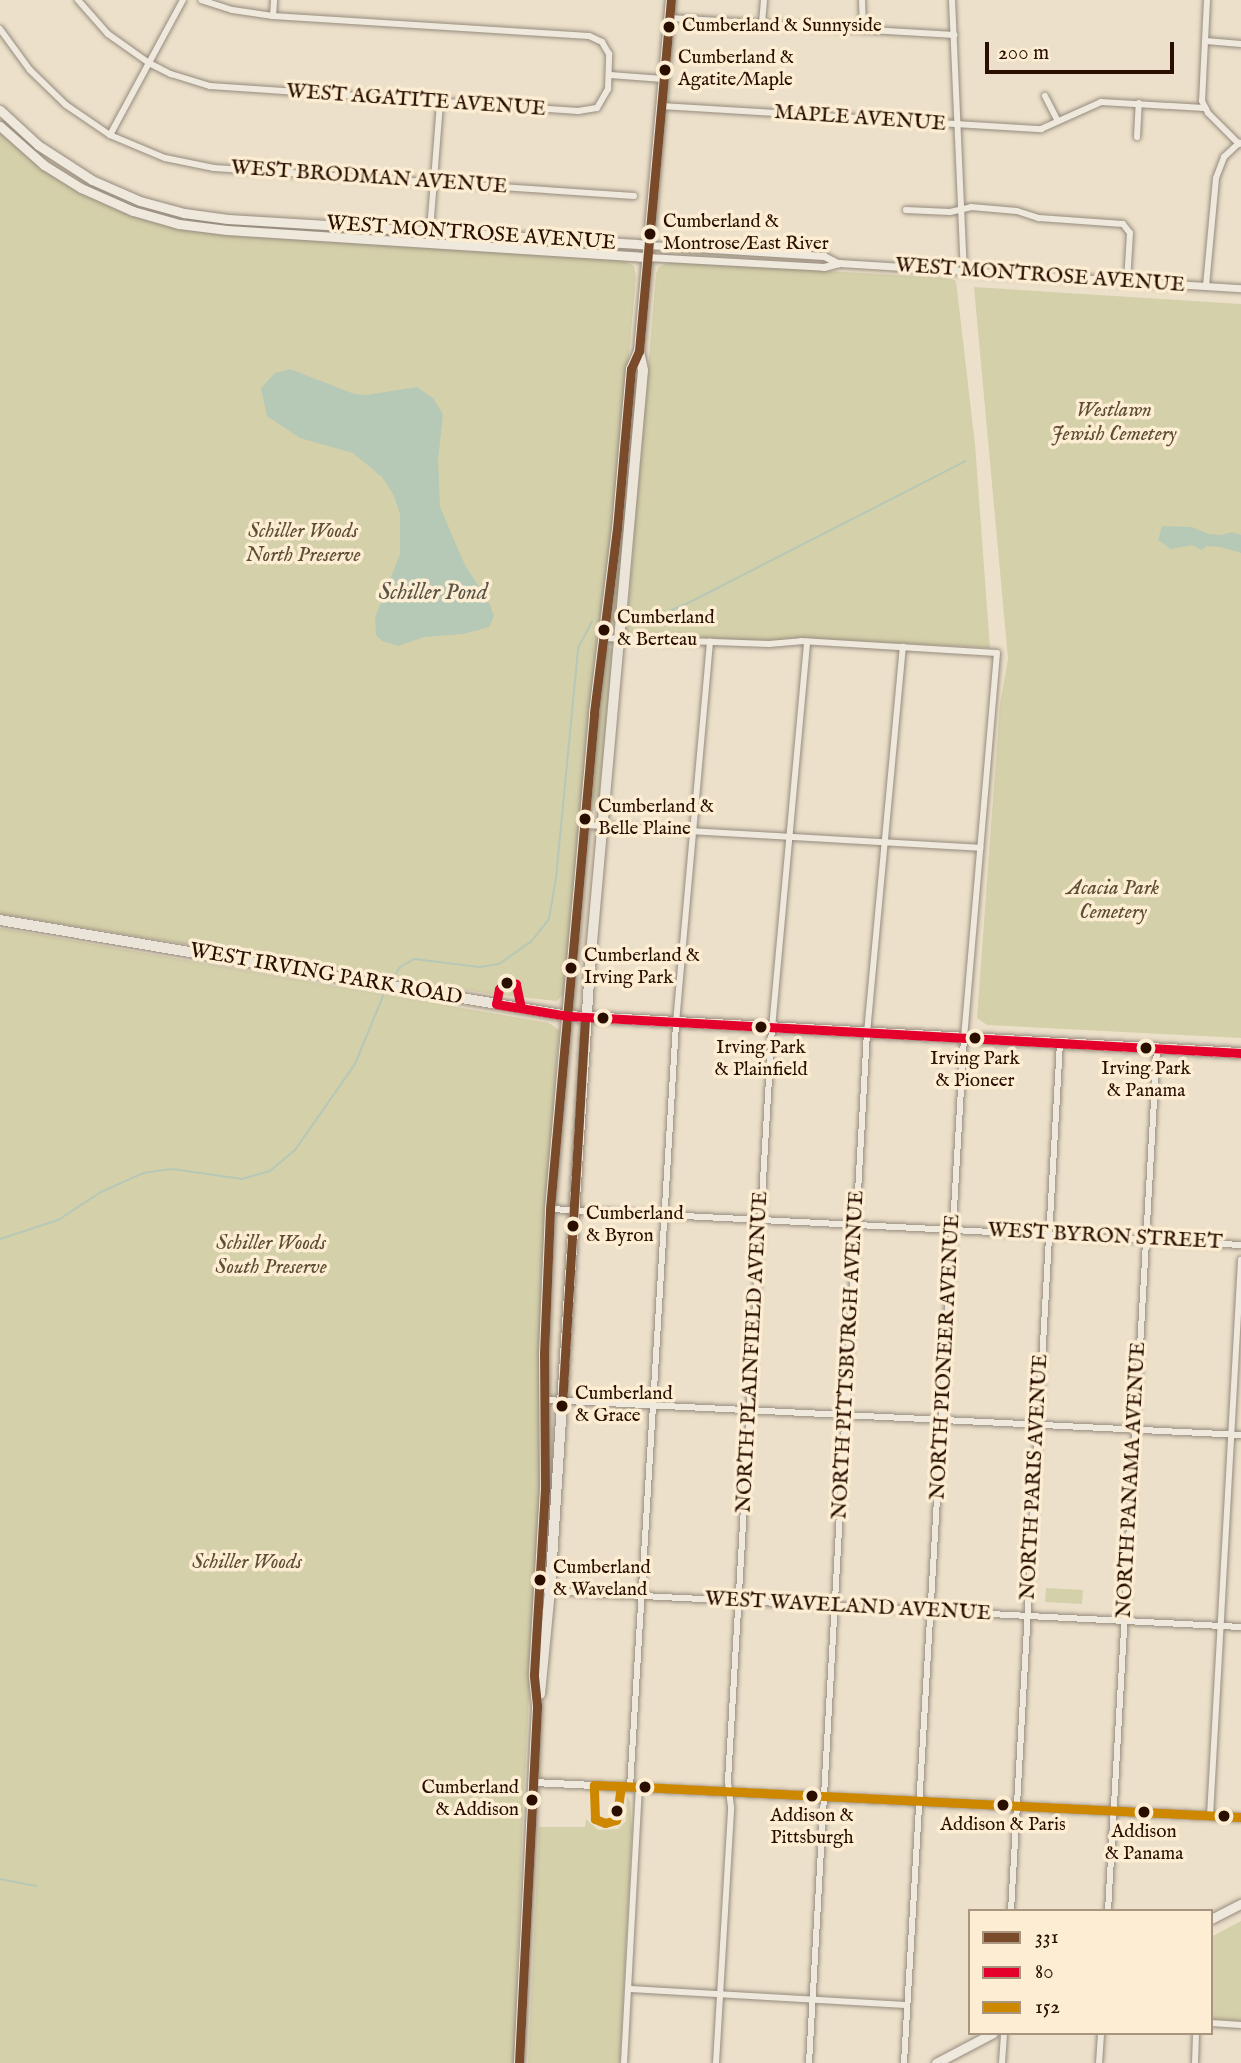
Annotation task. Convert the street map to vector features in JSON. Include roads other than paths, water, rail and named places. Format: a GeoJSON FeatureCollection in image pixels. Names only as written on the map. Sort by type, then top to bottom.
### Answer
{"type":"FeatureCollection","features":[{"type":"Feature","properties":{"kind":"main road"},"geometry":{"type":"LineString","coordinates":[[537,1705],[543,1680],[550,1591],[572,1209],[601,826],[643,370],[639,351],[671,0]]}},
{"type":"Feature","properties":{"kind":"main road","name":"WEST MONTROSE AVENUE"},"geometry":{"type":"LineString","coordinates":[[0,110],[38,145],[92,180],[162,208],[228,219],[648,245]]}},
{"type":"Feature","properties":{"kind":"main road","name":"WEST MONTROSE AVENUE"},"geometry":{"type":"LineString","coordinates":[[0,127],[60,176],[109,201],[167,221],[227,230],[647,257]]}},
{"type":"Feature","properties":{"kind":"main road"},"geometry":{"type":"LineString","coordinates":[[519,2063],[537,1705],[534,1674],[546,1400],[544,1354],[550,1209],[603,638],[619,506],[631,369],[639,351]]}},
{"type":"Feature","properties":{"kind":"main road","name":"WEST IRVING PARK ROAD"},"geometry":{"type":"LineString","coordinates":[[0,920],[568,1016],[1241,1053]]}},
{"type":"Feature","properties":{"kind":"main road"},"geometry":{"type":"LineString","coordinates":[[1213,1918],[1241,1904]]}},
{"type":"Feature","properties":{"kind":"main road"},"geometry":{"type":"LineString","coordinates":[[936,2063],[989,2035]]}},
{"type":"Feature","properties":{"kind":"street","name":"WEST AGATITE AVENUE"},"geometry":{"type":"LineString","coordinates":[[78,0],[107,34],[149,63],[191,81],[231,89],[589,111],[602,103],[610,75]]}},
{"type":"Feature","properties":{"kind":"street"},"geometry":{"type":"LineString","coordinates":[[110,135],[183,0]]}},
{"type":"Feature","properties":{"kind":"street"},"geometry":{"type":"LineString","coordinates":[[202,0],[232,10],[273,16],[589,36],[606,48],[610,75],[663,79]]}},
{"type":"Feature","properties":{"kind":"street"},"geometry":{"type":"LineString","coordinates":[[273,16],[274,0]]}},
{"type":"Feature","properties":{"kind":"street"},"geometry":{"type":"LineString","coordinates":[[762,23],[764,0]]}},
{"type":"Feature","properties":{"kind":"street"},"geometry":{"type":"LineString","coordinates":[[862,0],[863,29]]}},
{"type":"Feature","properties":{"kind":"street"},"geometry":{"type":"LineString","coordinates":[[952,0],[959,209],[964,271]]}},
{"type":"Feature","properties":{"kind":"street"},"geometry":{"type":"LineString","coordinates":[[1206,286],[1216,178],[1224,157],[1240,143],[1204,108],[1202,92],[1207,0]]}},
{"type":"Feature","properties":{"kind":"street"},"geometry":{"type":"LineString","coordinates":[[669,18],[954,35]]}},
{"type":"Feature","properties":{"kind":"street","name":"WEST BRODMAN AVENUE"},"geometry":{"type":"LineString","coordinates":[[0,29],[47,88],[110,135],[165,158],[214,168],[634,196]]}},
{"type":"Feature","properties":{"kind":"street"},"geometry":{"type":"LineString","coordinates":[[1206,41],[1241,44]]}},
{"type":"Feature","properties":{"kind":"street"},"geometry":{"type":"LineString","coordinates":[[1045,96],[1058,121]]}},
{"type":"Feature","properties":{"kind":"street"},"geometry":{"type":"LineString","coordinates":[[429,243],[440,102]]}},
{"type":"Feature","properties":{"kind":"street","name":"MAPLE AVENUE"},"geometry":{"type":"LineString","coordinates":[[661,106],[1041,129],[1101,102],[1204,108]]}},
{"type":"Feature","properties":{"kind":"street"},"geometry":{"type":"LineString","coordinates":[[1137,137],[1139,103]]}},
{"type":"Feature","properties":{"kind":"street"},"geometry":{"type":"LineString","coordinates":[[906,210],[1012,210],[1039,218],[1119,223],[1128,228],[1127,282]]}},
{"type":"Feature","properties":{"kind":"street","name":"WEST MONTROSE AVENUE"},"geometry":{"type":"LineString","coordinates":[[648,245],[824,256],[838,263]]}},
{"type":"Feature","properties":{"kind":"street","name":"WEST MONTROSE AVENUE"},"geometry":{"type":"LineString","coordinates":[[647,257],[824,267],[838,263],[1241,288]]}},
{"type":"Feature","properties":{"kind":"street"},"geometry":{"type":"LineString","coordinates":[[603,638],[807,642],[903,648]]}},
{"type":"Feature","properties":{"kind":"street"},"geometry":{"type":"LineString","coordinates":[[630,1787],[676,1023],[710,642]]}},
{"type":"Feature","properties":{"kind":"street","name":"NORTH PLAINFIELD AVENUE"},"geometry":{"type":"LineString","coordinates":[[716,2063],[772,1028],[807,642]]}},
{"type":"Feature","properties":{"kind":"street","name":"NORTH PIONEER AVENUE"},"geometry":{"type":"LineString","coordinates":[[903,648],[997,653],[964,1038],[904,2063]]}},
{"type":"Feature","properties":{"kind":"street","name":"NORTH PITTSBURGH AVENUE"},"geometry":{"type":"LineString","coordinates":[[809,2063],[867,1033],[903,648]]}},
{"type":"Feature","properties":{"kind":"street"},"geometry":{"type":"LineString","coordinates":[[584,825],[980,848]]}},
{"type":"Feature","properties":{"kind":"street","name":"NORTH PARIS AVENUE"},"geometry":{"type":"LineString","coordinates":[[1011,1909],[1060,1043]]}},
{"type":"Feature","properties":{"kind":"street","name":"NORTH PANAMA AVENUE"},"geometry":{"type":"LineString","coordinates":[[1108,1909],[1157,1049]]}},
{"type":"Feature","properties":{"kind":"street","name":"WEST BYRON STREET"},"geometry":{"type":"LineString","coordinates":[[550,1209],[1241,1245]]}},
{"type":"Feature","properties":{"kind":"street"},"geometry":{"type":"LineString","coordinates":[[1210,1816],[1241,1261]]}},
{"type":"Feature","properties":{"kind":"street"},"geometry":{"type":"LineString","coordinates":[[546,1400],[1241,1435]]}},
{"type":"Feature","properties":{"kind":"street","name":"WEST WAVELAND AVENUE"},"geometry":{"type":"LineString","coordinates":[[538,1591],[1241,1627]]}},
{"type":"Feature","properties":{"kind":"street"},"geometry":{"type":"LineString","coordinates":[[533,1782],[1241,1817]]}},
{"type":"Feature","properties":{"kind":"street"},"geometry":{"type":"LineString","coordinates":[[624,2063],[639,1787]]}},
{"type":"Feature","properties":{"kind":"street"},"geometry":{"type":"LineString","coordinates":[[629,1989],[908,2005]]}},
{"type":"Feature","properties":{"kind":"street"},"geometry":{"type":"LineString","coordinates":[[1213,2024],[1241,2025]]}},
{"type":"Feature","properties":{"kind":"street"},"geometry":{"type":"LineString","coordinates":[[1002,2063],[1004,2035]]}},
{"type":"Feature","properties":{"kind":"street"},"geometry":{"type":"LineString","coordinates":[[1099,2063],[1101,2035]]}},
{"type":"Feature","properties":{"kind":"street"},"geometry":{"type":"LineString","coordinates":[[1195,2063],[1196,2035]]}},
{"type":"Feature","properties":{"kind":"water","name":"Schiller Pond"},"geometry":{"type":"Polygon","coordinates":[[[290,369],[354,394],[367,395],[417,387],[433,398],[443,414],[438,460],[440,507],[464,563],[490,605],[494,616],[489,627],[463,634],[424,637],[398,646],[382,641],[376,635],[375,618],[400,554],[400,514],[394,496],[382,477],[353,453],[300,438],[267,416],[261,388],[275,373],[290,369]]]}},
{"type":"Feature","properties":{"kind":"water"},"geometry":{"type":"Polygon","coordinates":[[[1162,526],[1192,527],[1208,534],[1222,535],[1231,532],[1241,535],[1241,553],[1221,547],[1207,546],[1202,550],[1192,545],[1171,549],[1158,540],[1162,526]]]}},
{"type":"Feature","properties":{"kind":"waterway"},"geometry":{"type":"LineString","coordinates":[[634,615],[663,614],[694,600],[966,461]]}},
{"type":"Feature","properties":{"kind":"waterway"},"geometry":{"type":"LineString","coordinates":[[395,975],[400,967],[414,959],[480,967],[499,964],[531,942],[549,919],[556,878],[578,648],[592,622]]}},
{"type":"Feature","properties":{"kind":"waterway"},"geometry":{"type":"LineString","coordinates":[[0,1239],[58,1220],[101,1192],[143,1173],[172,1169],[242,1179],[270,1171],[295,1150],[355,1064],[383,996]]}},
{"type":"Feature","properties":{"kind":"waterway"},"geometry":{"type":"LineString","coordinates":[[0,1879],[36,1886]]}},
{"type":"Feature","properties":{"kind":"place","name":"Cumberland & Sunnyside"},"geometry":{"type":"Point","coordinates":[669,27]}},
{"type":"Feature","properties":{"kind":"place","name":"Cumberland & Agatite/Maple"},"geometry":{"type":"Point","coordinates":[665,70]}},
{"type":"Feature","properties":{"kind":"place","name":"Cumberland & Montrose/East River"},"geometry":{"type":"Point","coordinates":[650,234]}},
{"type":"Feature","properties":{"kind":"place","name":"Cumberland & Berteau"},"geometry":{"type":"Point","coordinates":[604,630]}},
{"type":"Feature","properties":{"kind":"place","name":"Cumberland & Belle Plaine"},"geometry":{"type":"Point","coordinates":[585,819]}},
{"type":"Feature","properties":{"kind":"place","name":"Cumberland & Irving Park"},"geometry":{"type":"Point","coordinates":[571,968]}},
{"type":"Feature","properties":{"kind":"place","name":"Irving Park & Plainfield"},"geometry":{"type":"Point","coordinates":[761,1027]}},
{"type":"Feature","properties":{"kind":"place","name":"Irving Park & Pioneer"},"geometry":{"type":"Point","coordinates":[975,1038]}},
{"type":"Feature","properties":{"kind":"place","name":"Irving Park & Panama"},"geometry":{"type":"Point","coordinates":[1146,1048]}},
{"type":"Feature","properties":{"kind":"place","name":"Cumberland & Byron"},"geometry":{"type":"Point","coordinates":[573,1226]}},
{"type":"Feature","properties":{"kind":"place","name":"Cumberland & Grace"},"geometry":{"type":"Point","coordinates":[562,1406]}},
{"type":"Feature","properties":{"kind":"place","name":"Cumberland & Waveland"},"geometry":{"type":"Point","coordinates":[540,1580]}},
{"type":"Feature","properties":{"kind":"place","name":"Addison & Pittsburgh"},"geometry":{"type":"Point","coordinates":[812,1796]}},
{"type":"Feature","properties":{"kind":"place","name":"Cumberland & Addison"},"geometry":{"type":"Point","coordinates":[532,1800]}},
{"type":"Feature","properties":{"kind":"place","name":"Addison & Paris"},"geometry":{"type":"Point","coordinates":[1003,1805]}},
{"type":"Feature","properties":{"kind":"place","name":"Addison & Panama"},"geometry":{"type":"Point","coordinates":[1144,1812]}},
{"type":"Feature","properties":{"kind":"park label","name":"Westlawn Jewish Cemetery"},"geometry":{"type":"Point","coordinates":[1114,423]}},
{"type":"Feature","properties":{"kind":"park label","name":"Schiller Woods North Preserve"},"geometry":{"type":"Point","coordinates":[303,544]}},
{"type":"Feature","properties":{"kind":"park label","name":"Acacia Park Cemetery"},"geometry":{"type":"Point","coordinates":[1113,901]}},
{"type":"Feature","properties":{"kind":"park label","name":"Schiller Woods South Preserve"},"geometry":{"type":"Point","coordinates":[271,1256]}},
{"type":"Feature","properties":{"kind":"park label","name":"Schiller Woods"},"geometry":{"type":"Point","coordinates":[247,1563]}}]}
